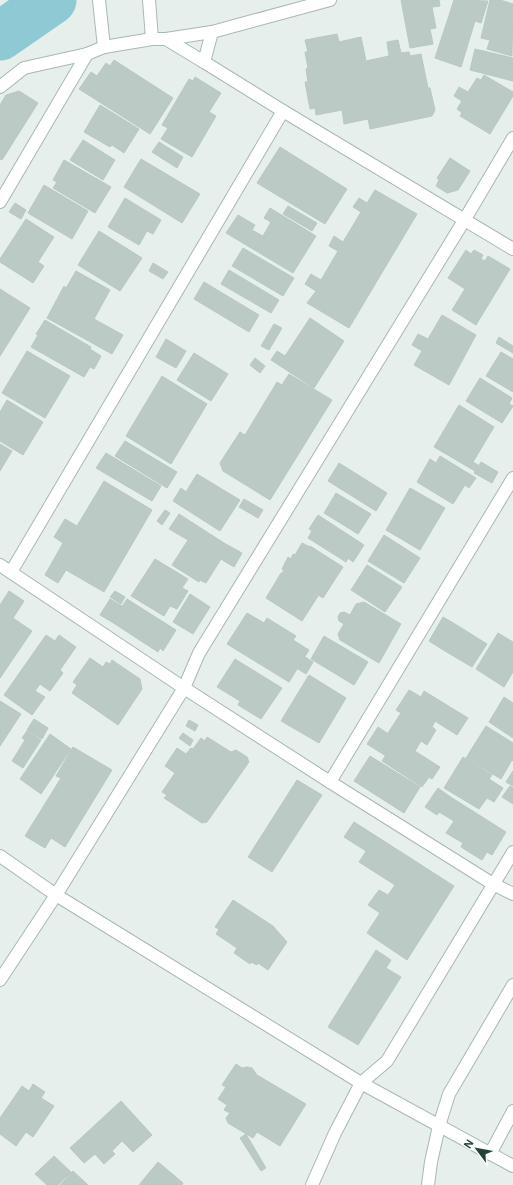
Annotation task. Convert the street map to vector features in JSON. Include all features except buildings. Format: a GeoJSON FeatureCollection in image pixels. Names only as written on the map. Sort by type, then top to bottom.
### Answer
{"type":"FeatureCollection","features":[{"type":"Feature","properties":{"kind":"street"},"geometry":{"type":"LineString","coordinates":[[99,0],[104,47]]}},
{"type":"Feature","properties":{"kind":"street"},"geometry":{"type":"LineString","coordinates":[[148,0],[152,39]]}},
{"type":"Feature","properties":{"kind":"street"},"geometry":{"type":"LineString","coordinates":[[0,87],[24,68],[87,54],[104,47],[152,39],[166,39],[212,32],[330,0]]}},
{"type":"Feature","properties":{"kind":"street"},"geometry":{"type":"LineString","coordinates":[[204,62],[212,32]]}},
{"type":"Feature","properties":{"kind":"street"},"geometry":{"type":"LineString","coordinates":[[166,39],[513,249]]}},
{"type":"Feature","properties":{"kind":"street"},"geometry":{"type":"LineString","coordinates":[[0,202],[87,54]]}},
{"type":"Feature","properties":{"kind":"street"},"geometry":{"type":"LineString","coordinates":[[11,572],[284,111]]}},
{"type":"Feature","properties":{"kind":"street"},"geometry":{"type":"LineString","coordinates":[[0,980],[56,895],[184,688],[199,653],[513,138]]}},
{"type":"Feature","properties":{"kind":"street"},"geometry":{"type":"LineString","coordinates":[[330,782],[513,478]]}},
{"type":"Feature","properties":{"kind":"street"},"geometry":{"type":"LineString","coordinates":[[0,565],[184,688],[330,782],[493,884],[513,894]]}},
{"type":"Feature","properties":{"kind":"street"},"geometry":{"type":"LineString","coordinates":[[312,1185],[335,1133],[361,1084],[387,1061],[513,852]]}},
{"type":"Feature","properties":{"kind":"street"},"geometry":{"type":"LineString","coordinates":[[0,856],[56,895],[361,1084],[513,1166]]}},
{"type":"Feature","properties":{"kind":"street"},"geometry":{"type":"LineString","coordinates":[[428,1185],[430,1162],[438,1126],[449,1094],[513,984]]}},
{"type":"Feature","properties":{"kind":"street"},"geometry":{"type":"LineString","coordinates":[[490,1154],[513,1111]]}},
{"type":"Feature","properties":{"kind":"waterway"},"geometry":{"type":"LineString","coordinates":[[0,36],[52,0]]}}]}
